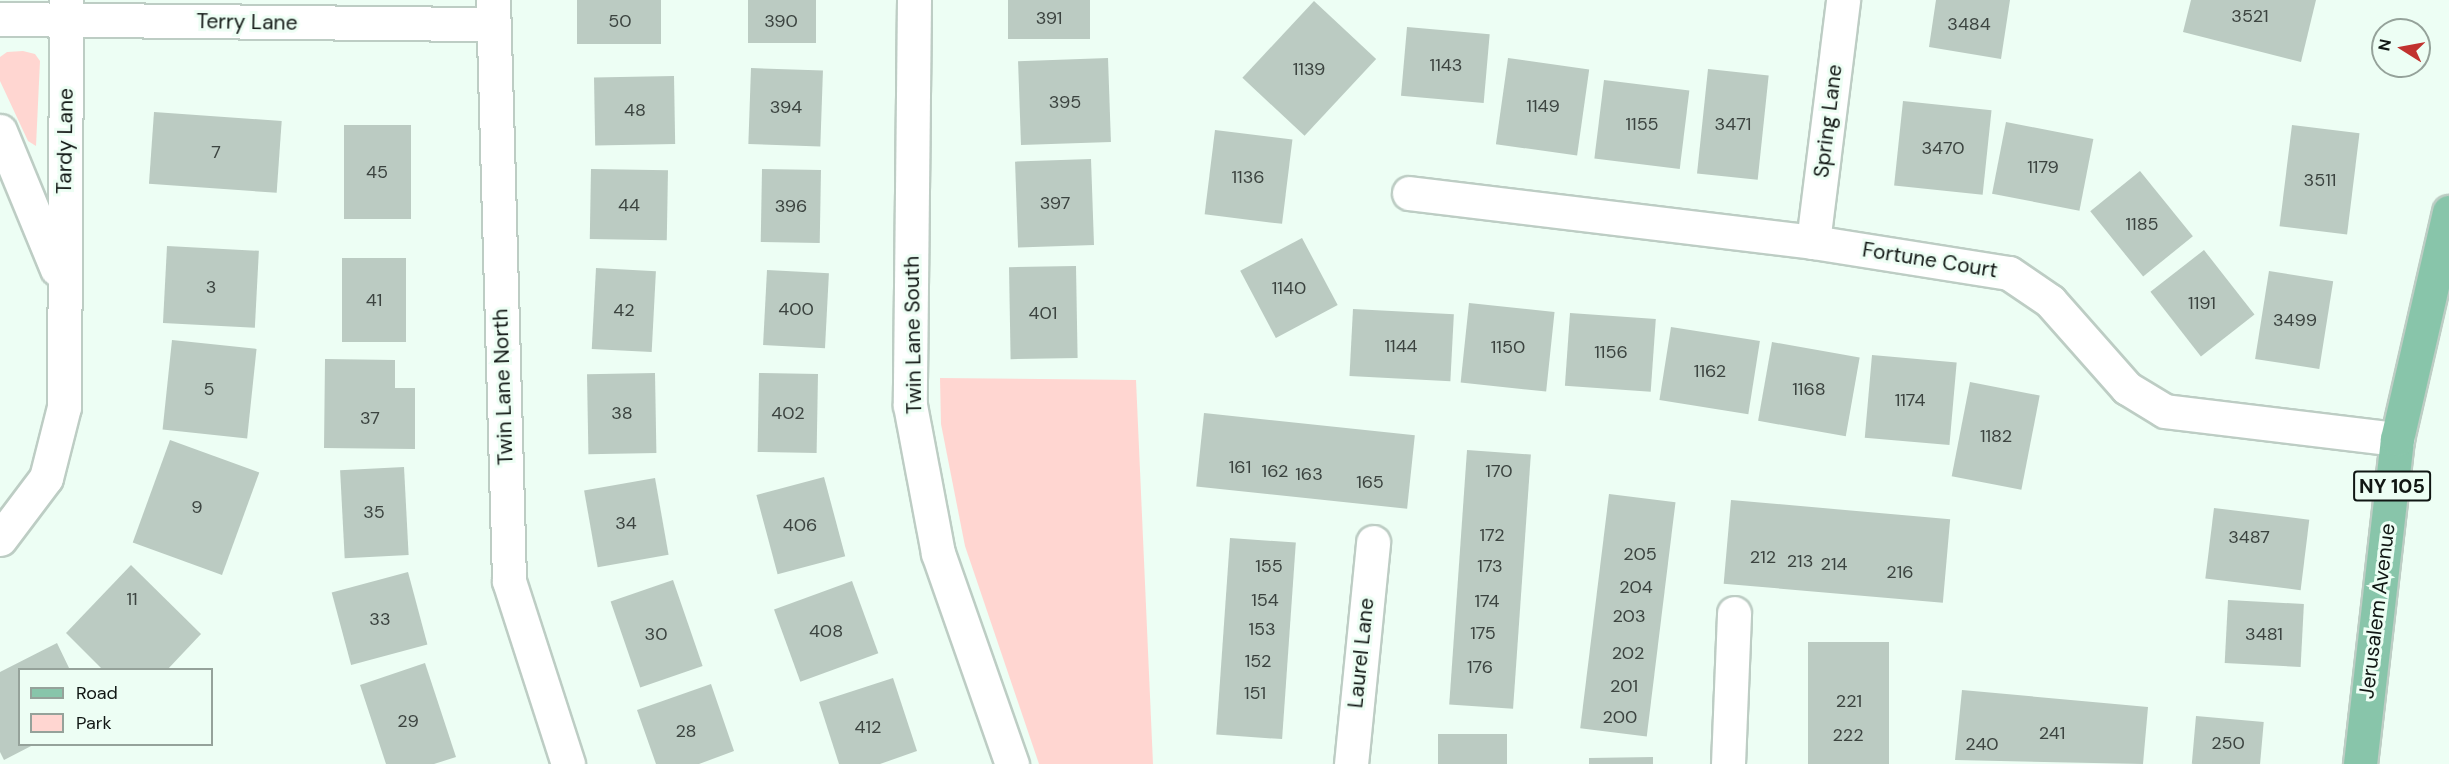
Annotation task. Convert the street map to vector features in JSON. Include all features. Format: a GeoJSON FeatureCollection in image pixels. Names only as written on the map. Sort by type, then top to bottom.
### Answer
{"type":"FeatureCollection","features":[{"type":"Feature","properties":{"kind":"main road","name":"Jerusalem Avenue"},"geometry":{"type":"LineString","coordinates":[[2360,764],[2397,439],[2449,212]]}},
{"type":"Feature","properties":{"kind":"street","name":"Twin Lane South"},"geometry":{"type":"LineString","coordinates":[[914,0],[910,405],[938,553],[1012,764]]}},
{"type":"Feature","properties":{"kind":"street","name":"Spring Lane"},"geometry":{"type":"LineString","coordinates":[[1813,242],[1843,0]]}},
{"type":"Feature","properties":{"kind":"street","name":"Terry Lane"},"geometry":{"type":"LineString","coordinates":[[0,19],[66,10],[494,12]]}},
{"type":"Feature","properties":{"kind":"street","name":"Tardy Lane"},"geometry":{"type":"LineString","coordinates":[[0,539],[46,478],[64,407],[66,10]]}},
{"type":"Feature","properties":{"kind":"street","name":"Twin Lane North"},"geometry":{"type":"LineString","coordinates":[[494,12],[509,581],[568,764]]}},
{"type":"Feature","properties":{"kind":"street","name":"Tardy Lane"},"geometry":{"type":"LineString","coordinates":[[0,131],[63,282]]}},
{"type":"Feature","properties":{"kind":"street","name":"Fortune Court"},"geometry":{"type":"LineString","coordinates":[[1409,193],[1813,242],[2009,273],[2050,302],[2127,388],[2165,411],[2397,439]]}},
{"type":"Feature","properties":{"kind":"street","name":"Laurel Lane"},"geometry":{"type":"LineString","coordinates":[[1351,764],[1373,542]]}},
{"type":"Feature","properties":{"kind":"street"},"geometry":{"type":"LineString","coordinates":[[1728,764],[1734,613]]}},
{"type":"Feature","properties":{"kind":"green space"},"geometry":{"type":"Polygon","coordinates":[[[23,51],[35,54],[40,61],[36,146],[28,141],[0,81],[0,57],[7,52],[23,51]]]}},
{"type":"Feature","properties":{"kind":"green space"},"geometry":{"type":"Polygon","coordinates":[[[940,378],[1136,380],[1153,764],[1039,764],[965,546],[941,424],[940,378]]]}},
{"type":"Feature","properties":{"kind":"building"},"geometry":{"type":"Polygon","coordinates":[[[577,0],[661,0],[661,44],[577,44],[577,0]]]}},
{"type":"Feature","properties":{"kind":"building"},"geometry":{"type":"Polygon","coordinates":[[[748,0],[816,0],[816,43],[748,43],[748,0]]]}},
{"type":"Feature","properties":{"kind":"building"},"geometry":{"type":"Polygon","coordinates":[[[1008,0],[1090,0],[1090,39],[1008,39],[1008,0]]]}},
{"type":"Feature","properties":{"kind":"building"},"geometry":{"type":"Polygon","coordinates":[[[1936,0],[2010,0],[2001,59],[1929,47],[1936,0]]]}},
{"type":"Feature","properties":{"kind":"building"},"geometry":{"type":"Polygon","coordinates":[[[2191,0],[2316,0],[2301,62],[2183,32],[2191,0]]]}},
{"type":"Feature","properties":{"kind":"building"},"geometry":{"type":"Polygon","coordinates":[[[1314,1],[1376,59],[1305,136],[1242,78],[1314,1]]]}},
{"type":"Feature","properties":{"kind":"building"},"geometry":{"type":"Polygon","coordinates":[[[1407,27],[1490,34],[1484,103],[1401,96],[1407,27]]]}},
{"type":"Feature","properties":{"kind":"building"},"geometry":{"type":"Polygon","coordinates":[[[1108,58],[1111,142],[1021,145],[1018,61],[1108,58]]]}},
{"type":"Feature","properties":{"kind":"building"},"geometry":{"type":"Polygon","coordinates":[[[1508,58],[1589,69],[1577,156],[1496,144],[1508,58]]]}},
{"type":"Feature","properties":{"kind":"building"},"geometry":{"type":"Polygon","coordinates":[[[751,68],[823,71],[820,146],[748,144],[751,68]]]}},
{"type":"Feature","properties":{"kind":"building"},"geometry":{"type":"Polygon","coordinates":[[[1708,69],[1769,75],[1758,180],[1697,173],[1708,69]]]}},
{"type":"Feature","properties":{"kind":"building"},"geometry":{"type":"Polygon","coordinates":[[[674,76],[675,144],[595,145],[594,77],[674,76]]]}},
{"type":"Feature","properties":{"kind":"building"},"geometry":{"type":"Polygon","coordinates":[[[1604,80],[1689,90],[1680,169],[1594,158],[1604,80]]]}},
{"type":"Feature","properties":{"kind":"building"},"geometry":{"type":"Polygon","coordinates":[[[1903,101],[1992,110],[1983,195],[1894,186],[1903,101]]]}},
{"type":"Feature","properties":{"kind":"building"},"geometry":{"type":"Polygon","coordinates":[[[154,112],[282,121],[277,193],[149,184],[154,112]]]}},
{"type":"Feature","properties":{"kind":"building"},"geometry":{"type":"Polygon","coordinates":[[[2006,122],[2093,139],[2079,211],[1992,194],[2006,122]]]}},
{"type":"Feature","properties":{"kind":"building"},"geometry":{"type":"Polygon","coordinates":[[[344,125],[411,125],[411,219],[344,219],[344,125]]]}},
{"type":"Feature","properties":{"kind":"building"},"geometry":{"type":"Polygon","coordinates":[[[2292,125],[2359,133],[2347,235],[2280,226],[2292,125]]]}},
{"type":"Feature","properties":{"kind":"building"},"geometry":{"type":"Polygon","coordinates":[[[1215,130],[1292,140],[1282,224],[1205,214],[1215,130]]]}},
{"type":"Feature","properties":{"kind":"building"},"geometry":{"type":"Polygon","coordinates":[[[1091,159],[1094,245],[1018,248],[1015,162],[1091,159]]]}},
{"type":"Feature","properties":{"kind":"building"},"geometry":{"type":"Polygon","coordinates":[[[591,169],[668,170],[667,240],[590,239],[591,169]]]}},
{"type":"Feature","properties":{"kind":"building"},"geometry":{"type":"Polygon","coordinates":[[[762,169],[821,170],[820,243],[761,242],[762,169]]]}},
{"type":"Feature","properties":{"kind":"building"},"geometry":{"type":"Polygon","coordinates":[[[2140,171],[2193,236],[2143,277],[2090,211],[2140,171]]]}},
{"type":"Feature","properties":{"kind":"building"},"geometry":{"type":"Polygon","coordinates":[[[1302,238],[1338,305],[1276,338],[1240,271],[1302,238]]]}},
{"type":"Feature","properties":{"kind":"building"},"geometry":{"type":"Polygon","coordinates":[[[167,246],[259,251],[255,328],[163,323],[167,246]]]}},
{"type":"Feature","properties":{"kind":"building"},"geometry":{"type":"Polygon","coordinates":[[[2204,250],[2254,315],[2201,356],[2150,292],[2204,250]]]}},
{"type":"Feature","properties":{"kind":"building"},"geometry":{"type":"Polygon","coordinates":[[[342,258],[406,258],[406,342],[342,342],[342,258]]]}},
{"type":"Feature","properties":{"kind":"building"},"geometry":{"type":"Polygon","coordinates":[[[1076,266],[1078,358],[1011,359],[1009,267],[1076,266]]]}},
{"type":"Feature","properties":{"kind":"building"},"geometry":{"type":"Polygon","coordinates":[[[596,268],[656,271],[652,352],[592,349],[596,268]]]}},
{"type":"Feature","properties":{"kind":"building"},"geometry":{"type":"Polygon","coordinates":[[[767,270],[829,273],[825,348],[763,345],[767,270]]]}},
{"type":"Feature","properties":{"kind":"building"},"geometry":{"type":"Polygon","coordinates":[[[2269,271],[2333,281],[2319,369],[2255,359],[2269,271]]]}},
{"type":"Feature","properties":{"kind":"building"},"geometry":{"type":"Polygon","coordinates":[[[1469,303],[1555,312],[1546,392],[1461,383],[1469,303]]]}},
{"type":"Feature","properties":{"kind":"building"},"geometry":{"type":"Polygon","coordinates":[[[1353,309],[1454,314],[1450,381],[1349,376],[1353,309]]]}},
{"type":"Feature","properties":{"kind":"building"},"geometry":{"type":"Polygon","coordinates":[[[1570,313],[1656,319],[1651,392],[1565,386],[1570,313]]]}},
{"type":"Feature","properties":{"kind":"building"},"geometry":{"type":"Polygon","coordinates":[[[1671,327],[1760,341],[1748,414],[1659,400],[1671,327]]]}},
{"type":"Feature","properties":{"kind":"building"},"geometry":{"type":"Polygon","coordinates":[[[172,340],[257,349],[247,438],[163,430],[172,340]]]}},
{"type":"Feature","properties":{"kind":"building"},"geometry":{"type":"Polygon","coordinates":[[[1772,342],[1860,357],[1846,436],[1758,421],[1772,342]]]}},
{"type":"Feature","properties":{"kind":"building"},"geometry":{"type":"Polygon","coordinates":[[[1872,355],[1957,362],[1949,445],[1865,438],[1872,355]]]}},
{"type":"Feature","properties":{"kind":"building"},"geometry":{"type":"Polygon","coordinates":[[[325,359],[395,360],[395,388],[415,388],[415,449],[324,448],[325,359]]]}},
{"type":"Feature","properties":{"kind":"building"},"geometry":{"type":"Polygon","coordinates":[[[655,373],[656,453],[588,454],[587,374],[655,373]]]}},
{"type":"Feature","properties":{"kind":"building"},"geometry":{"type":"Polygon","coordinates":[[[759,373],[818,374],[817,453],[758,452],[759,373]]]}},
{"type":"Feature","properties":{"kind":"building"},"geometry":{"type":"Polygon","coordinates":[[[1970,382],[2040,396],[2021,490],[1952,476],[1970,382]]]}},
{"type":"Feature","properties":{"kind":"building"},"geometry":{"type":"Polygon","coordinates":[[[1204,413],[1415,435],[1407,509],[1196,487],[1204,413]]]}},
{"type":"Feature","properties":{"kind":"building"},"geometry":{"type":"Polygon","coordinates":[[[170,440],[259,472],[222,575],[133,542],[170,440]]]}},
{"type":"Feature","properties":{"kind":"building"},"geometry":{"type":"Polygon","coordinates":[[[1467,450],[1531,454],[1513,709],[1449,704],[1467,450]]]}},
{"type":"Feature","properties":{"kind":"building"},"geometry":{"type":"Polygon","coordinates":[[[404,467],[409,555],[345,558],[340,470],[404,467]]]}},
{"type":"Feature","properties":{"kind":"building"},"geometry":{"type":"Polygon","coordinates":[[[824,477],[845,556],[778,574],[756,495],[824,477]]]}},
{"type":"Feature","properties":{"kind":"building"},"geometry":{"type":"Polygon","coordinates":[[[655,478],[669,555],[598,567],[584,491],[655,478]]]}},
{"type":"Feature","properties":{"kind":"building"},"geometry":{"type":"Polygon","coordinates":[[[1609,494],[1676,502],[1647,736],[1580,728],[1609,494]]]}},
{"type":"Feature","properties":{"kind":"building"},"geometry":{"type":"Polygon","coordinates":[[[1731,500],[1950,519],[1943,603],[1724,584],[1731,500]]]}},
{"type":"Feature","properties":{"kind":"building"},"geometry":{"type":"Polygon","coordinates":[[[2214,508],[2309,520],[2301,590],[2205,578],[2214,508]]]}},
{"type":"Feature","properties":{"kind":"building"},"geometry":{"type":"Polygon","coordinates":[[[1230,538],[1296,543],[1282,739],[1216,735],[1230,538]]]}},
{"type":"Feature","properties":{"kind":"building"},"geometry":{"type":"Polygon","coordinates":[[[131,565],[201,634],[169,668],[101,668],[66,633],[131,565]]]}},
{"type":"Feature","properties":{"kind":"building"},"geometry":{"type":"Polygon","coordinates":[[[408,572],[427,644],[351,665],[332,592],[408,572]]]}},
{"type":"Feature","properties":{"kind":"building"},"geometry":{"type":"Polygon","coordinates":[[[673,580],[703,666],[640,688],[611,601],[673,580]]]}},
{"type":"Feature","properties":{"kind":"building"},"geometry":{"type":"Polygon","coordinates":[[[852,581],[878,653],[800,682],[774,609],[852,581]]]}},
{"type":"Feature","properties":{"kind":"building"},"geometry":{"type":"Polygon","coordinates":[[[2228,600],[2304,604],[2301,667],[2225,663],[2228,600]]]}},
{"type":"Feature","properties":{"kind":"building"},"geometry":{"type":"Polygon","coordinates":[[[1808,642],[1889,642],[1889,764],[1808,764],[1808,642]]]}},
{"type":"Feature","properties":{"kind":"building"},"geometry":{"type":"Polygon","coordinates":[[[57,643],[69,668],[18,668],[18,746],[31,746],[4,760],[0,752],[0,672],[57,643]]]}},
{"type":"Feature","properties":{"kind":"building"},"geometry":{"type":"Polygon","coordinates":[[[425,663],[456,757],[434,764],[386,764],[360,685],[425,663]]]}},
{"type":"Feature","properties":{"kind":"building"},"geometry":{"type":"Polygon","coordinates":[[[893,678],[917,751],[880,764],[839,764],[819,702],[893,678]]]}},
{"type":"Feature","properties":{"kind":"building"},"geometry":{"type":"Polygon","coordinates":[[[711,684],[734,751],[699,764],[656,764],[637,710],[711,684]]]}},
{"type":"Feature","properties":{"kind":"building"},"geometry":{"type":"Polygon","coordinates":[[[1962,690],[2148,707],[2143,764],[1955,760],[1962,690]]]}},
{"type":"Feature","properties":{"kind":"building"},"geometry":{"type":"Polygon","coordinates":[[[2196,716],[2264,722],[2260,764],[2192,764],[2196,716]]]}},
{"type":"Feature","properties":{"kind":"building"},"geometry":{"type":"Polygon","coordinates":[[[1438,734],[1507,734],[1507,764],[1438,764],[1438,734]]]}},
{"type":"Feature","properties":{"kind":"building"},"geometry":{"type":"Polygon","coordinates":[[[1653,757],[1653,764],[1589,764],[1589,758],[1653,757]]]}}]}
